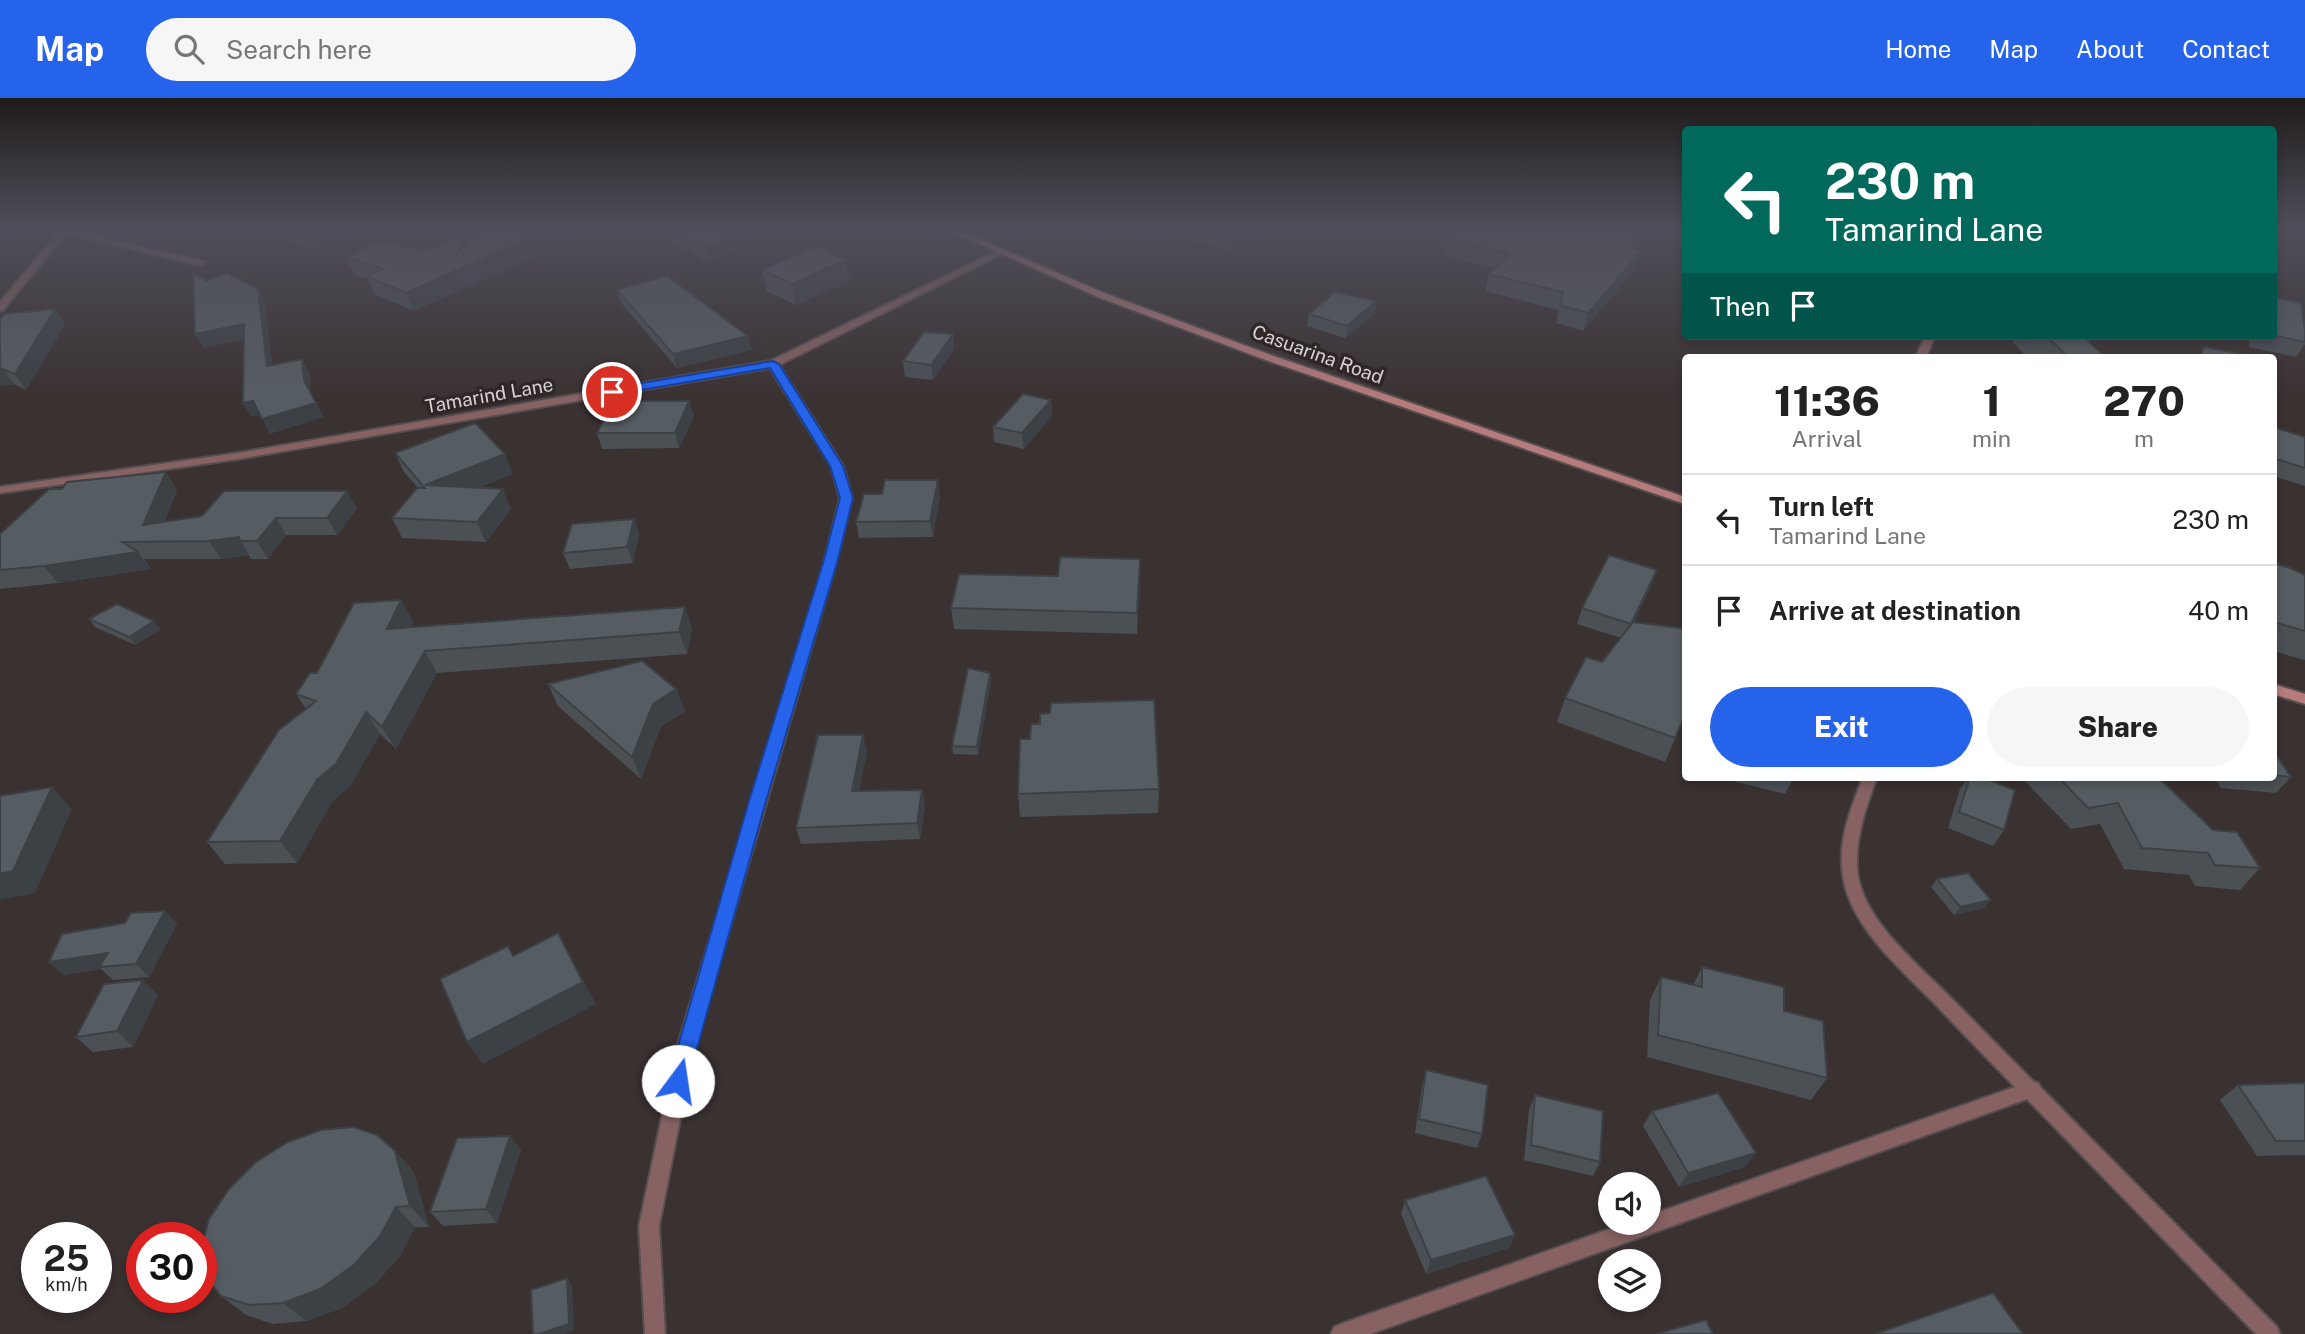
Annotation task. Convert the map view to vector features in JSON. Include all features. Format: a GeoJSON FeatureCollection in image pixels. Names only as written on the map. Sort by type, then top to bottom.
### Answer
{"type":"FeatureCollection","features":[{"type":"Feature","properties":{"kind":"street"},"geometry":{"type":"LineString","coordinates":[[0,308],[19,285]]}},
{"type":"Feature","properties":{"kind":"street","name":"Tamarind Lane"},"geometry":{"type":"LineString","coordinates":[[0,490],[238,456],[773,364],[935,285]]}},
{"type":"Feature","properties":{"kind":"street","name":"Casuarina Road"},"geometry":{"type":"LineString","coordinates":[[1077,285],[1267,357],[1682,499]]}},
{"type":"Feature","properties":{"kind":"street"},"geometry":{"type":"LineString","coordinates":[[654,1334],[649,1226],[684,1054],[830,563],[846,498],[837,466],[773,364]]}},
{"type":"Feature","properties":{"kind":"street"},"geometry":{"type":"LineString","coordinates":[[2277,690],[2305,699]]}},
{"type":"Feature","properties":{"kind":"street"},"geometry":{"type":"LineString","coordinates":[[1869,781],[1852,833],[1849,866],[1854,893],[1883,940],[2270,1334]]}},
{"type":"Feature","properties":{"kind":"street"},"geometry":{"type":"LineString","coordinates":[[1341,1334],[2032,1089]]}},
{"type":"Feature","properties":{"kind":"building"},"geometry":{"type":"Polygon","coordinates":[[[193,285],[250,285],[258,289],[267,366],[302,359],[304,380],[316,403],[262,419],[253,401],[243,403],[244,324],[195,334],[193,285]]]}},
{"type":"Feature","properties":{"kind":"building"},"geometry":{"type":"Polygon","coordinates":[[[386,285],[425,285],[406,293],[386,285]]]}},
{"type":"Feature","properties":{"kind":"building"},"geometry":{"type":"Polygon","coordinates":[[[636,285],[679,285],[748,336],[673,354],[617,290],[636,285]]]}},
{"type":"Feature","properties":{"kind":"building"},"geometry":{"type":"Polygon","coordinates":[[[1533,285],[1612,285],[1588,313],[1560,305],[1563,292],[1533,285]]]}},
{"type":"Feature","properties":{"kind":"building"},"geometry":{"type":"Polygon","coordinates":[[[1335,292],[1376,301],[1347,326],[1309,314],[1335,292]]]}},
{"type":"Feature","properties":{"kind":"building"},"geometry":{"type":"Polygon","coordinates":[[[2277,298],[2301,303],[2305,342],[2277,336],[2277,298]]]}},
{"type":"Feature","properties":{"kind":"building"},"geometry":{"type":"Polygon","coordinates":[[[55,309],[15,374],[0,369],[0,319],[4,314],[55,309]]]}},
{"type":"Feature","properties":{"kind":"building"},"geometry":{"type":"Polygon","coordinates":[[[924,332],[953,334],[931,365],[903,361],[924,332]]]}},
{"type":"Feature","properties":{"kind":"building"},"geometry":{"type":"Polygon","coordinates":[[[2051,340],[2087,340],[2102,354],[2065,354],[2051,340]]]}},
{"type":"Feature","properties":{"kind":"building"},"geometry":{"type":"Polygon","coordinates":[[[2204,347],[2243,354],[2201,354],[2204,347]]]}},
{"type":"Feature","properties":{"kind":"building"},"geometry":{"type":"Polygon","coordinates":[[[1023,394],[1051,400],[1022,433],[993,427],[1023,394]]]}},
{"type":"Feature","properties":{"kind":"building"},"geometry":{"type":"Polygon","coordinates":[[[614,401],[689,401],[675,433],[597,433],[614,401]]]}},
{"type":"Feature","properties":{"kind":"building"},"geometry":{"type":"Polygon","coordinates":[[[475,423],[505,454],[425,485],[503,489],[477,522],[392,518],[417,488],[425,488],[395,453],[475,423]]]}},
{"type":"Feature","properties":{"kind":"building"},"geometry":{"type":"Polygon","coordinates":[[[2277,428],[2305,437],[2305,468],[2277,459],[2277,428]]]}},
{"type":"Feature","properties":{"kind":"building"},"geometry":{"type":"Polygon","coordinates":[[[166,472],[143,525],[202,516],[224,491],[347,491],[327,518],[276,518],[257,541],[240,541],[239,537],[209,541],[122,542],[138,552],[0,570],[0,534],[49,489],[62,489],[67,482],[166,472]]]}},
{"type":"Feature","properties":{"kind":"building"},"geometry":{"type":"Polygon","coordinates":[[[885,480],[938,480],[930,521],[856,522],[864,494],[882,494],[885,480]]]}},
{"type":"Feature","properties":{"kind":"building"},"geometry":{"type":"Polygon","coordinates":[[[634,519],[627,547],[563,553],[572,524],[634,519]]]}},
{"type":"Feature","properties":{"kind":"building"},"geometry":{"type":"Polygon","coordinates":[[[1609,555],[1657,570],[1631,624],[1582,608],[1609,555]]]}},
{"type":"Feature","properties":{"kind":"building"},"geometry":{"type":"Polygon","coordinates":[[[1060,557],[1140,559],[1137,613],[951,608],[959,574],[1058,576],[1060,557]]]}},
{"type":"Feature","properties":{"kind":"building"},"geometry":{"type":"Polygon","coordinates":[[[2277,564],[2305,575],[2305,631],[2277,623],[2277,564]]]}},
{"type":"Feature","properties":{"kind":"building"},"geometry":{"type":"Polygon","coordinates":[[[401,600],[387,629],[685,607],[679,632],[425,651],[382,727],[366,712],[336,764],[317,780],[280,841],[207,842],[279,730],[316,701],[296,694],[310,673],[317,673],[354,603],[401,600]]]}},
{"type":"Feature","properties":{"kind":"building"},"geometry":{"type":"Polygon","coordinates":[[[117,604],[154,621],[129,637],[89,619],[117,604]]]}},
{"type":"Feature","properties":{"kind":"building"},"geometry":{"type":"Polygon","coordinates":[[[1633,622],[1682,629],[1682,722],[1675,738],[1565,698],[1586,657],[1602,662],[1633,622]]]}},
{"type":"Feature","properties":{"kind":"building"},"geometry":{"type":"Polygon","coordinates":[[[642,661],[676,689],[653,704],[632,757],[548,684],[642,661]]]}},
{"type":"Feature","properties":{"kind":"building"},"geometry":{"type":"Polygon","coordinates":[[[968,668],[990,673],[977,747],[952,746],[968,668]]]}},
{"type":"Feature","properties":{"kind":"building"},"geometry":{"type":"Polygon","coordinates":[[[1154,700],[1159,789],[1018,794],[1020,739],[1030,739],[1031,724],[1040,724],[1040,714],[1050,713],[1051,703],[1154,700]]]}},
{"type":"Feature","properties":{"kind":"building"},"geometry":{"type":"Polygon","coordinates":[[[818,735],[863,735],[852,791],[922,790],[917,823],[796,828],[818,735]]]}},
{"type":"Feature","properties":{"kind":"building"},"geometry":{"type":"Polygon","coordinates":[[[2277,756],[2291,777],[2277,775],[2277,756]]]}},
{"type":"Feature","properties":{"kind":"building"},"geometry":{"type":"Polygon","coordinates":[[[1969,781],[1992,781],[2015,790],[2004,830],[1959,812],[1969,781]]]}},
{"type":"Feature","properties":{"kind":"building"},"geometry":{"type":"Polygon","coordinates":[[[2062,781],[2162,781],[2213,830],[2237,832],[2260,868],[2215,865],[2208,853],[2142,848],[2118,803],[2088,808],[2062,781]]]}},
{"type":"Feature","properties":{"kind":"building"},"geometry":{"type":"Polygon","coordinates":[[[52,787],[13,871],[0,874],[0,796],[52,787]]]}},
{"type":"Feature","properties":{"kind":"building"},"geometry":{"type":"Polygon","coordinates":[[[1968,873],[1991,900],[1960,907],[1937,879],[1968,873]]]}},
{"type":"Feature","properties":{"kind":"building"},"geometry":{"type":"Polygon","coordinates":[[[165,911],[136,964],[99,967],[108,953],[49,962],[62,934],[125,923],[131,913],[165,911]]]}},
{"type":"Feature","properties":{"kind":"building"},"geometry":{"type":"Polygon","coordinates":[[[558,933],[583,982],[467,1042],[440,979],[508,946],[513,956],[558,933]]]}},
{"type":"Feature","properties":{"kind":"building"},"geometry":{"type":"Polygon","coordinates":[[[1702,967],[1784,987],[1784,1011],[1823,1021],[1827,1078],[1658,1035],[1661,977],[1702,987],[1702,967]]]}},
{"type":"Feature","properties":{"kind":"building"},"geometry":{"type":"Polygon","coordinates":[[[143,980],[117,1031],[76,1037],[104,984],[143,980]]]}},
{"type":"Feature","properties":{"kind":"building"},"geometry":{"type":"Polygon","coordinates":[[[1426,1070],[1488,1085],[1482,1134],[1419,1119],[1426,1070]]]}},
{"type":"Feature","properties":{"kind":"building"},"geometry":{"type":"Polygon","coordinates":[[[2305,1083],[2305,1141],[2276,1141],[2238,1085],[2305,1083]]]}},
{"type":"Feature","properties":{"kind":"building"},"geometry":{"type":"Polygon","coordinates":[[[1718,1093],[1756,1153],[1688,1173],[1652,1111],[1718,1093]]]}},
{"type":"Feature","properties":{"kind":"building"},"geometry":{"type":"Polygon","coordinates":[[[1535,1095],[1603,1111],[1600,1162],[1531,1145],[1535,1095]]]}},
{"type":"Feature","properties":{"kind":"building"},"geometry":{"type":"Polygon","coordinates":[[[353,1127],[377,1135],[395,1151],[410,1206],[396,1207],[380,1236],[354,1265],[320,1289],[283,1303],[249,1305],[221,1296],[217,1291],[217,1222],[208,1222],[209,1219],[229,1189],[256,1162],[288,1142],[321,1130],[353,1127]]]}},
{"type":"Feature","properties":{"kind":"building"},"geometry":{"type":"Polygon","coordinates":[[[510,1136],[486,1209],[430,1212],[457,1138],[510,1136]]]}},
{"type":"Feature","properties":{"kind":"building"},"geometry":{"type":"Polygon","coordinates":[[[1486,1176],[1515,1235],[1431,1260],[1405,1200],[1486,1176]]]}},
{"type":"Feature","properties":{"kind":"building"},"geometry":{"type":"Polygon","coordinates":[[[567,1278],[569,1324],[533,1334],[531,1290],[567,1278]]]}},
{"type":"Feature","properties":{"kind":"building"},"geometry":{"type":"Polygon","coordinates":[[[1993,1293],[2023,1334],[1875,1334],[1993,1293]]]}},
{"type":"Feature","properties":{"kind":"building"},"geometry":{"type":"Polygon","coordinates":[[[1706,1320],[1713,1334],[1656,1334],[1706,1320]]]}},
{"type":"Feature","properties":{"kind":"route"},"geometry":{"type":"LineString","coordinates":[[612,392],[773,364],[837,466],[846,498],[830,563],[678,1081]]}}]}
